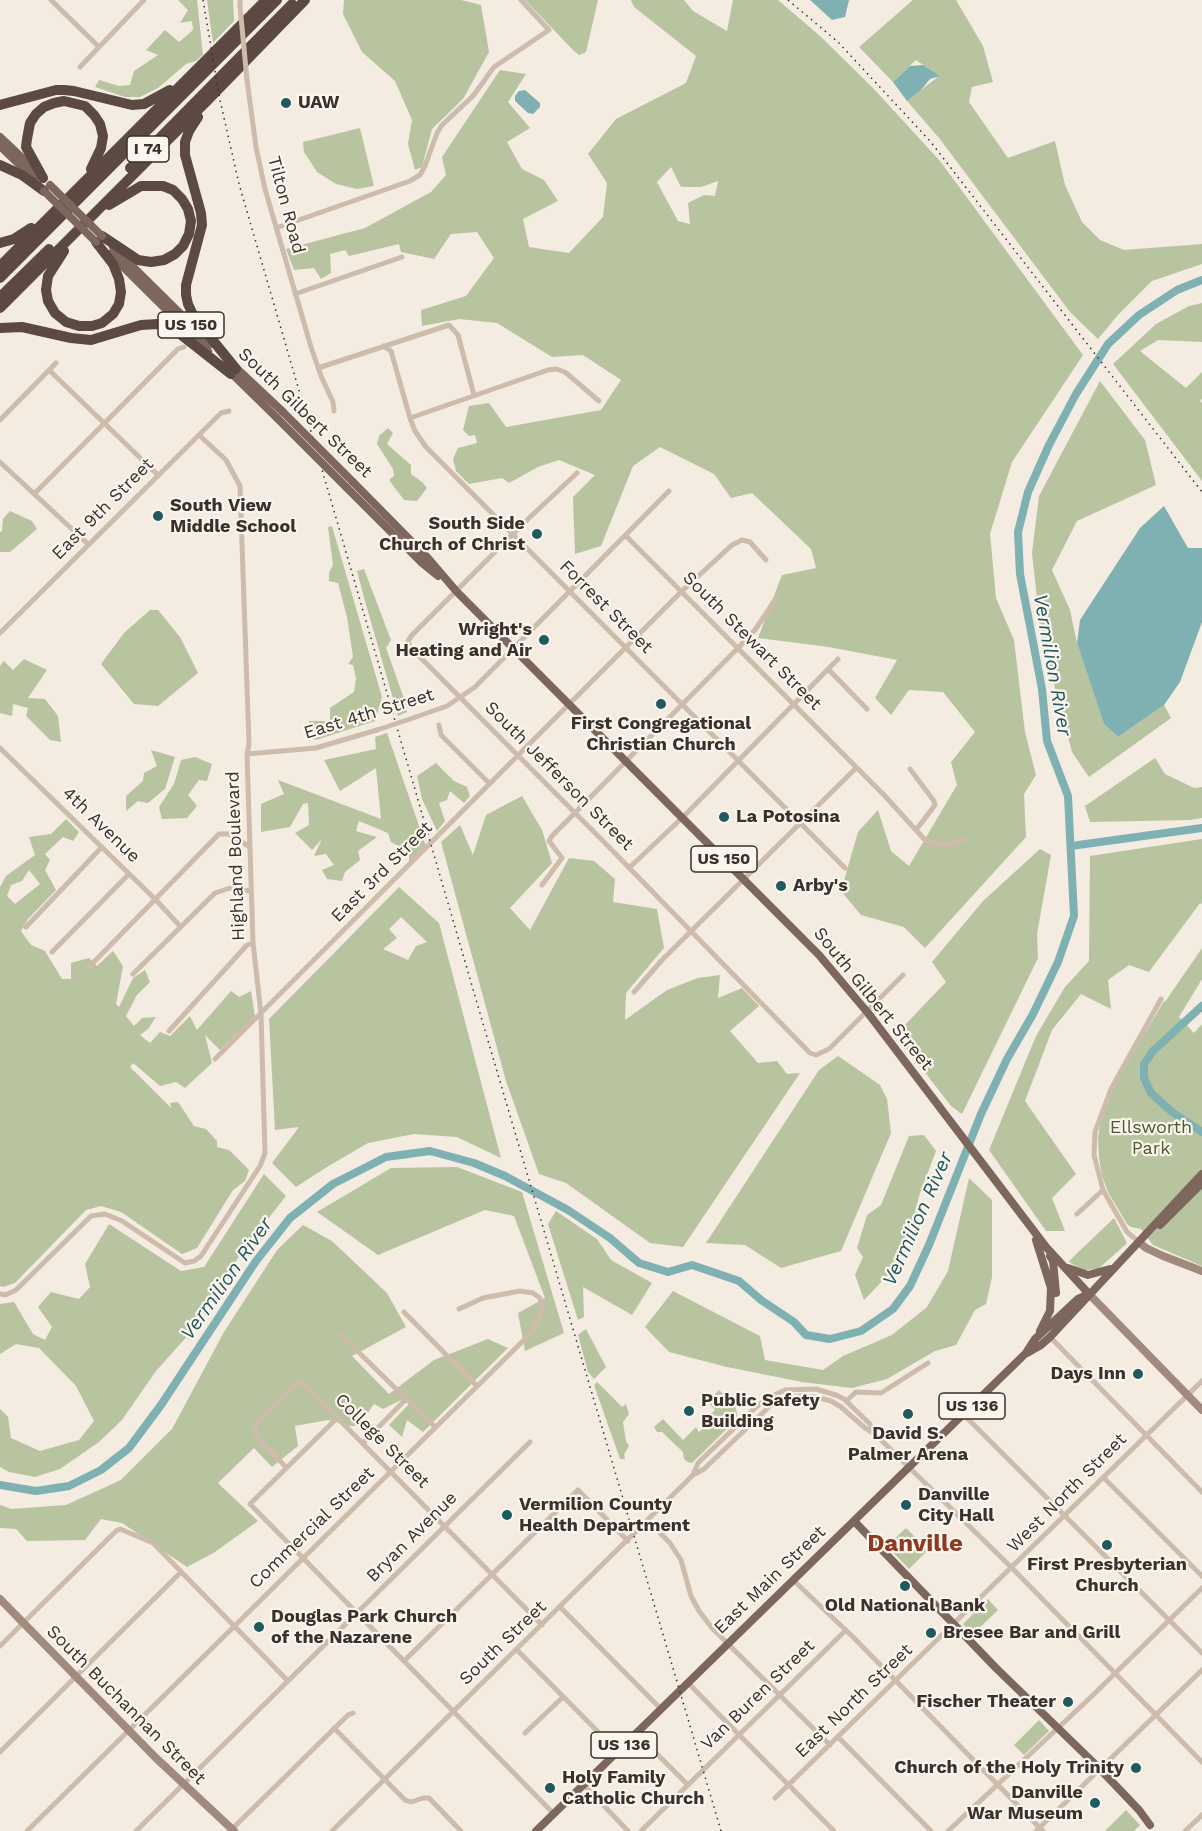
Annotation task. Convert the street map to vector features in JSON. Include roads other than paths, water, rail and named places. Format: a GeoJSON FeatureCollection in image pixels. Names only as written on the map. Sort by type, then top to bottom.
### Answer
{"type":"FeatureCollection","features":[{"type":"Feature","properties":{"kind":"highway"},"geometry":{"type":"LineString","coordinates":[[0,266],[266,0]]}},
{"type":"Feature","properties":{"kind":"highway","name":"I 74"},"geometry":{"type":"LineString","coordinates":[[0,278],[277,0]]}},
{"type":"Feature","properties":{"kind":"highway","name":"I 74"},"geometry":{"type":"LineString","coordinates":[[0,297],[296,0]]}},
{"type":"Feature","properties":{"kind":"highway"},"geometry":{"type":"LineString","coordinates":[[0,308],[305,0]]}},
{"type":"Feature","properties":{"kind":"highway"},"geometry":{"type":"LineString","coordinates":[[0,105],[56,90],[74,91],[119,104],[144,104],[161,96],[194,72]]}},
{"type":"Feature","properties":{"kind":"highway"},"geometry":{"type":"LineString","coordinates":[[209,99],[189,131],[185,142],[184,155],[201,213],[202,225],[186,295],[194,317],[234,371]]}},
{"type":"Feature","properties":{"kind":"highway"},"geometry":{"type":"LineString","coordinates":[[46,184],[26,147],[30,123],[44,107],[64,101],[75,102],[85,106],[94,115],[100,124],[103,136],[96,160],[77,189]]}},
{"type":"Feature","properties":{"kind":"highway"},"geometry":{"type":"LineString","coordinates":[[0,165],[46,184]]}},
{"type":"Feature","properties":{"kind":"highway"},"geometry":{"type":"LineString","coordinates":[[91,216],[141,186],[154,185],[173,190],[188,209],[191,221],[189,234],[183,246],[164,260],[151,262],[138,260],[99,239]]}},
{"type":"Feature","properties":{"kind":"highway"},"geometry":{"type":"LineString","coordinates":[[0,243],[14,239],[51,214]]}},
{"type":"Feature","properties":{"kind":"highway"},"geometry":{"type":"LineString","coordinates":[[76,232],[48,276],[46,290],[48,301],[55,314],[66,322],[79,326],[102,323],[113,314],[119,304],[120,279],[99,239]]}},
{"type":"Feature","properties":{"kind":"highway"},"geometry":{"type":"LineString","coordinates":[[0,328],[22,327],[91,340],[141,325],[158,324],[175,330],[234,371]]}},
{"type":"Feature","properties":{"kind":"main road","name":"US 150"},"geometry":{"type":"LineString","coordinates":[[0,137],[99,239]]}},
{"type":"Feature","properties":{"kind":"main road","name":"US 150"},"geometry":{"type":"LineString","coordinates":[[0,146],[46,184]]}},
{"type":"Feature","properties":{"kind":"main road","name":"South Gilbert Street"},"geometry":{"type":"LineString","coordinates":[[99,239],[350,485],[428,557],[457,592],[819,955],[868,1013],[1031,1228],[1044,1250],[1089,1294]]}},
{"type":"Feature","properties":{"kind":"main road"},"geometry":{"type":"LineString","coordinates":[[1187,1194],[1202,1174]]}},
{"type":"Feature","properties":{"kind":"main road"},"geometry":{"type":"LineString","coordinates":[[1187,1194],[1202,1183]]}},
{"type":"Feature","properties":{"kind":"main road","name":"East Main Street"},"geometry":{"type":"LineString","coordinates":[[537,1831],[1026,1353],[1035,1339],[1049,1332],[1089,1294],[1187,1194]]}},
{"type":"Feature","properties":{"kind":"main road"},"geometry":{"type":"LineString","coordinates":[[1026,1353],[1049,1332],[1053,1317],[1056,1291],[1053,1261],[1044,1250]]}},
{"type":"Feature","properties":{"kind":"main road"},"geometry":{"type":"LineString","coordinates":[[1035,1339],[1050,1311],[1051,1288],[1044,1250]]}},
{"type":"Feature","properties":{"kind":"main road"},"geometry":{"type":"LineString","coordinates":[[1063,1267],[1088,1275],[1113,1268]]}},
{"type":"Feature","properties":{"kind":"main road"},"geometry":{"type":"LineString","coordinates":[[854,1521],[953,1625],[1057,1729],[1067,1736],[1098,1771],[1139,1810],[1153,1828]]}},
{"type":"Feature","properties":{"kind":"street"},"geometry":{"type":"LineString","coordinates":[[51,0],[99,47]]}},
{"type":"Feature","properties":{"kind":"street"},"geometry":{"type":"LineString","coordinates":[[80,67],[144,0]]}},
{"type":"Feature","properties":{"kind":"street"},"geometry":{"type":"LineString","coordinates":[[276,228],[410,181],[420,175],[442,125],[473,96],[494,67],[549,30],[521,0]]}},
{"type":"Feature","properties":{"kind":"street","name":"Tilton Road"},"geometry":{"type":"LineString","coordinates":[[240,3],[256,147],[295,294],[318,369],[333,402],[334,411]]}},
{"type":"Feature","properties":{"kind":"street"},"geometry":{"type":"LineString","coordinates":[[295,294],[402,257]]}},
{"type":"Feature","properties":{"kind":"street"},"geometry":{"type":"LineString","coordinates":[[318,369],[449,325],[458,334],[474,395]]}},
{"type":"Feature","properties":{"kind":"street","name":"Forrest Street"},"geometry":{"type":"LineString","coordinates":[[383,346],[391,351],[415,431],[426,447],[844,868]]}},
{"type":"Feature","properties":{"kind":"street"},"geometry":{"type":"LineString","coordinates":[[34,494],[178,349],[184,347]]}},
{"type":"Feature","properties":{"kind":"street"},"geometry":{"type":"LineString","coordinates":[[0,420],[56,363]]}},
{"type":"Feature","properties":{"kind":"street"},"geometry":{"type":"LineString","coordinates":[[410,417],[556,369],[565,372],[599,400]]}},
{"type":"Feature","properties":{"kind":"street"},"geometry":{"type":"LineString","coordinates":[[49,370],[158,475]]}},
{"type":"Feature","properties":{"kind":"street","name":"East 9th Street"},"geometry":{"type":"LineString","coordinates":[[0,633],[221,413],[229,411]]}},
{"type":"Feature","properties":{"kind":"street","name":"Highland Boulevard"},"geometry":{"type":"LineString","coordinates":[[2,1294],[16,1290],[90,1216],[105,1214],[122,1221],[185,1263],[201,1256],[260,1166],[265,1153],[261,1014],[253,943],[251,891],[248,702],[240,486],[226,460],[199,435]]}},
{"type":"Feature","properties":{"kind":"street"},"geometry":{"type":"LineString","coordinates":[[0,462],[88,544]]}},
{"type":"Feature","properties":{"kind":"street"},"geometry":{"type":"LineString","coordinates":[[457,592],[528,519],[577,473]]}},
{"type":"Feature","properties":{"kind":"street","name":"East 4th Street"},"geometry":{"type":"LineString","coordinates":[[248,754],[316,748],[432,713],[461,698],[475,687],[669,491]]}},
{"type":"Feature","properties":{"kind":"street","name":"South Stewart Street"},"geometry":{"type":"LineString","coordinates":[[626,536],[793,703],[925,840],[931,843],[947,844],[965,839]]}},
{"type":"Feature","properties":{"kind":"street","name":"East 3rd Street"},"geometry":{"type":"LineString","coordinates":[[215,1059],[682,591],[732,545],[742,540],[750,542],[766,561]]}},
{"type":"Feature","properties":{"kind":"street","name":"South Jefferson Street"},"geometry":{"type":"LineString","coordinates":[[457,592],[408,640],[410,647],[420,658],[575,812],[806,1050],[816,1055],[829,1049],[868,1013]]}},
{"type":"Feature","properties":{"kind":"street"},"geometry":{"type":"LineString","coordinates":[[542,885],[562,858],[549,841],[755,630],[777,597]]}},
{"type":"Feature","properties":{"kind":"street"},"geometry":{"type":"LineString","coordinates":[[629,868],[838,659]]}},
{"type":"Feature","properties":{"kind":"street"},"geometry":{"type":"LineString","coordinates":[[828,669],[867,710]]}},
{"type":"Feature","properties":{"kind":"street"},"geometry":{"type":"LineString","coordinates":[[440,725],[441,735],[489,783]]}},
{"type":"Feature","properties":{"kind":"street","name":"4th Avenue"},"geometry":{"type":"LineString","coordinates":[[0,748],[180,926]]}},
{"type":"Feature","properties":{"kind":"street"},"geometry":{"type":"LineString","coordinates":[[634,992],[691,931],[856,768]]}},
{"type":"Feature","properties":{"kind":"street"},"geometry":{"type":"LineString","coordinates":[[910,769],[935,805],[916,830]]}},
{"type":"Feature","properties":{"kind":"street"},"geometry":{"type":"LineString","coordinates":[[88,968],[219,834],[224,833],[250,847]]}},
{"type":"Feature","properties":{"kind":"street"},"geometry":{"type":"LineString","coordinates":[[26,927],[102,847]]}},
{"type":"Feature","properties":{"kind":"street"},"geometry":{"type":"LineString","coordinates":[[52,952],[129,874]]}},
{"type":"Feature","properties":{"kind":"street"},"geometry":{"type":"LineString","coordinates":[[133,974],[208,898],[220,890],[230,888],[251,891]]}},
{"type":"Feature","properties":{"kind":"street"},"geometry":{"type":"LineString","coordinates":[[169,1031],[247,945],[253,943]]}},
{"type":"Feature","properties":{"kind":"street"},"geometry":{"type":"LineString","coordinates":[[868,1013],[903,975]]}},
{"type":"Feature","properties":{"kind":"street"},"geometry":{"type":"LineString","coordinates":[[1161,999],[1131,1050],[1100,1114],[1095,1132],[1095,1155],[1103,1190],[1127,1232],[1146,1248],[1202,1271]]}},
{"type":"Feature","properties":{"kind":"street"},"geometry":{"type":"LineString","coordinates":[[1077,1214],[1103,1190]]}},
{"type":"Feature","properties":{"kind":"street","name":"Commercial Street"},"geometry":{"type":"LineString","coordinates":[[27,1831],[530,1334],[539,1319],[542,1307],[540,1299],[533,1293],[520,1291],[483,1298],[459,1309]]}},
{"type":"Feature","properties":{"kind":"street"},"geometry":{"type":"LineString","coordinates":[[1089,1294],[1202,1410]]}},
{"type":"Feature","properties":{"kind":"street"},"geometry":{"type":"LineString","coordinates":[[404,1312],[477,1386]]}},
{"type":"Feature","properties":{"kind":"street"},"geometry":{"type":"LineString","coordinates":[[1049,1332],[1202,1492]]}},
{"type":"Feature","properties":{"kind":"street"},"geometry":{"type":"LineString","coordinates":[[341,1335],[435,1427]]}},
{"type":"Feature","properties":{"kind":"street"},"geometry":{"type":"LineString","coordinates":[[846,1401],[856,1392],[881,1393],[928,1363]]}},
{"type":"Feature","properties":{"kind":"street","name":"College Street"},"geometry":{"type":"LineString","coordinates":[[286,1467],[256,1437],[255,1424],[301,1381],[542,1625]]}},
{"type":"Feature","properties":{"kind":"street","name":"West North Street"},"geometry":{"type":"LineString","coordinates":[[953,1625],[1202,1381]]}},
{"type":"Feature","properties":{"kind":"street","name":"South Street"},"geometry":{"type":"LineString","coordinates":[[693,1475],[698,1463],[756,1407],[785,1390],[816,1389],[836,1395],[846,1401],[870,1424],[875,1434]]}},
{"type":"Feature","properties":{"kind":"street","name":"South Street"},"geometry":{"type":"LineString","coordinates":[[336,1830],[384,1779],[561,1608],[693,1475],[704,1469],[770,1406],[790,1398],[816,1397],[841,1407],[875,1434]]}},
{"type":"Feature","properties":{"kind":"street"},"geometry":{"type":"LineString","coordinates":[[363,1443],[406,1399]]}},
{"type":"Feature","properties":{"kind":"street"},"geometry":{"type":"LineString","coordinates":[[963,1414],[1202,1653]]}},
{"type":"Feature","properties":{"kind":"street"},"geometry":{"type":"LineString","coordinates":[[337,1418],[249,1504],[554,1814]]}},
{"type":"Feature","properties":{"kind":"street"},"geometry":{"type":"LineString","coordinates":[[875,1434],[1012,1568],[1202,1762]]}},
{"type":"Feature","properties":{"kind":"street","name":"Bryan Avenue"},"geometry":{"type":"LineString","coordinates":[[136,1831],[530,1442]]}},
{"type":"Feature","properties":{"kind":"street"},"geometry":{"type":"LineString","coordinates":[[1104,1478],[1202,1576]]}},
{"type":"Feature","properties":{"kind":"street"},"geometry":{"type":"LineString","coordinates":[[404,1661],[578,1490],[628,1541]]}},
{"type":"Feature","properties":{"kind":"street"},"geometry":{"type":"LineString","coordinates":[[648,1521],[670,1543],[681,1560],[692,1596],[699,1611],[712,1628],[830,1745]]}},
{"type":"Feature","properties":{"kind":"street"},"geometry":{"type":"LineString","coordinates":[[0,1647],[120,1529],[153,1543],[288,1681]]}},
{"type":"Feature","properties":{"kind":"street"},"geometry":{"type":"LineString","coordinates":[[0,1752],[181,1572]]}},
{"type":"Feature","properties":{"kind":"street"},"geometry":{"type":"LineString","coordinates":[[793,1580],[846,1630],[998,1784],[1039,1830],[1202,1670]]}},
{"type":"Feature","properties":{"kind":"street"},"geometry":{"type":"LineString","coordinates":[[948,1831],[1115,1674],[1202,1588]]}},
{"type":"Feature","properties":{"kind":"street","name":"South Buchannan Street"},"geometry":{"type":"LineString","coordinates":[[0,1599],[129,1731],[233,1830]]}},
{"type":"Feature","properties":{"kind":"street"},"geometry":{"type":"LineString","coordinates":[[561,1608],[661,1709]]}},
{"type":"Feature","properties":{"kind":"street","name":"East North Street"},"geometry":{"type":"LineString","coordinates":[[775,1798],[953,1625]]}},
{"type":"Feature","properties":{"kind":"street","name":"Van Buren Street"},"geometry":{"type":"LineString","coordinates":[[640,1831],[846,1630]]}},
{"type":"Feature","properties":{"kind":"street"},"geometry":{"type":"LineString","coordinates":[[517,1650],[618,1752]]}},
{"type":"Feature","properties":{"kind":"street"},"geometry":{"type":"LineString","coordinates":[[688,1683],[834,1831]]}},
{"type":"Feature","properties":{"kind":"street"},"geometry":{"type":"LineString","coordinates":[[525,1733],[563,1697]]}},
{"type":"Feature","properties":{"kind":"street"},"geometry":{"type":"LineString","coordinates":[[233,1830],[334,1728],[353,1713]]}},
{"type":"Feature","properties":{"kind":"street"},"geometry":{"type":"LineString","coordinates":[[334,1728],[405,1800],[411,1802],[429,1798],[461,1831]]}},
{"type":"Feature","properties":{"kind":"street"},"geometry":{"type":"LineString","coordinates":[[636,1733],[688,1785]]}},
{"type":"Feature","properties":{"kind":"street"},"geometry":{"type":"LineString","coordinates":[[838,1737],[931,1831]]}},
{"type":"Feature","properties":{"kind":"street"},"geometry":{"type":"LineString","coordinates":[[584,1785],[628,1831]]}},
{"type":"Feature","properties":{"kind":"street"},"geometry":{"type":"LineString","coordinates":[[1185,1831],[1202,1815]]}},
{"type":"Feature","properties":{"kind":"water"},"geometry":{"type":"Polygon","coordinates":[[[810,0],[849,0],[845,17],[832,20],[810,0]]]}},
{"type":"Feature","properties":{"kind":"water"},"geometry":{"type":"Polygon","coordinates":[[[923,65],[940,76],[930,79],[907,101],[893,82],[910,66],[923,65]]]}},
{"type":"Feature","properties":{"kind":"water"},"geometry":{"type":"Polygon","coordinates":[[[525,90],[540,103],[540,107],[533,114],[528,113],[515,101],[515,96],[519,91],[525,90]]]}},
{"type":"Feature","properties":{"kind":"water"},"geometry":{"type":"Polygon","coordinates":[[[1164,506],[1188,548],[1202,548],[1202,622],[1180,682],[1164,705],[1118,737],[1104,724],[1077,643],[1080,620],[1140,528],[1164,506]]]}},
{"type":"Feature","properties":{"kind":"waterway","name":"Vermilion River"},"geometry":{"type":"LineString","coordinates":[[0,1485],[36,1491],[69,1486],[101,1470],[129,1448],[161,1405],[256,1261],[290,1218],[333,1184],[386,1157],[430,1151],[474,1163],[505,1176],[568,1210],[610,1238],[639,1263],[668,1272],[692,1265],[739,1281],[761,1300],[794,1322],[806,1335],[830,1339],[861,1331],[893,1309],[910,1286],[929,1245],[981,1114],[1058,962],[1074,916],[1068,796],[1047,741],[1042,689],[1020,574],[1018,532],[1028,492],[1049,445],[1076,394],[1108,344],[1139,315],[1177,290],[1202,280]]}},
{"type":"Feature","properties":{"kind":"waterway"},"geometry":{"type":"LineString","coordinates":[[1071,846],[1202,828]]}},
{"type":"Feature","properties":{"kind":"waterway"},"geometry":{"type":"LineString","coordinates":[[1202,1006],[1153,1051],[1144,1064],[1144,1078],[1151,1093],[1172,1112],[1202,1132]]}},
{"type":"Feature","properties":{"kind":"railway"},"geometry":{"type":"LineString","coordinates":[[203,0],[220,100],[239,184],[721,1831]]}},
{"type":"Feature","properties":{"kind":"railway"},"geometry":{"type":"LineString","coordinates":[[788,0],[838,42],[930,141],[1202,492]]}},
{"type":"Feature","properties":{"kind":"place","name":"UAW"},"geometry":{"type":"Point","coordinates":[286,103]}},
{"type":"Feature","properties":{"kind":"place","name":"South View Middle School"},"geometry":{"type":"Point","coordinates":[158,516]}},
{"type":"Feature","properties":{"kind":"place","name":"South Side Church of Christ"},"geometry":{"type":"Point","coordinates":[537,534]}},
{"type":"Feature","properties":{"kind":"place","name":"Wright's Heating and Air"},"geometry":{"type":"Point","coordinates":[544,640]}},
{"type":"Feature","properties":{"kind":"place","name":"First Congregational Christian Church"},"geometry":{"type":"Point","coordinates":[661,704]}},
{"type":"Feature","properties":{"kind":"place","name":"La Potosina"},"geometry":{"type":"Point","coordinates":[724,817]}},
{"type":"Feature","properties":{"kind":"place","name":"Arby's"},"geometry":{"type":"Point","coordinates":[781,886]}},
{"type":"Feature","properties":{"kind":"place","name":"Days Inn"},"geometry":{"type":"Point","coordinates":[1138,1374]}},
{"type":"Feature","properties":{"kind":"place","name":"Public Safety Building"},"geometry":{"type":"Point","coordinates":[689,1411]}},
{"type":"Feature","properties":{"kind":"place","name":"David S. Palmer Arena"},"geometry":{"type":"Point","coordinates":[908,1414]}},
{"type":"Feature","properties":{"kind":"place","name":"Danville City Hall"},"geometry":{"type":"Point","coordinates":[906,1505]}},
{"type":"Feature","properties":{"kind":"place","name":"Vermilion County Health Department"},"geometry":{"type":"Point","coordinates":[507,1515]}},
{"type":"Feature","properties":{"kind":"place","name":"First Presbyterian Church"},"geometry":{"type":"Point","coordinates":[1107,1545]}},
{"type":"Feature","properties":{"kind":"place","name":"Old National Bank"},"geometry":{"type":"Point","coordinates":[905,1586]}},
{"type":"Feature","properties":{"kind":"place","name":"Douglas Park Church of the Nazarene"},"geometry":{"type":"Point","coordinates":[259,1627]}},
{"type":"Feature","properties":{"kind":"place","name":"Bresee Bar and Grill"},"geometry":{"type":"Point","coordinates":[931,1633]}},
{"type":"Feature","properties":{"kind":"place","name":"Fischer Theater"},"geometry":{"type":"Point","coordinates":[1068,1702]}},
{"type":"Feature","properties":{"kind":"place","name":"Church of the Holy Trinity"},"geometry":{"type":"Point","coordinates":[1136,1768]}},
{"type":"Feature","properties":{"kind":"place","name":"Holy Family Catholic Church"},"geometry":{"type":"Point","coordinates":[550,1788]}},
{"type":"Feature","properties":{"kind":"place","name":"Danville War Museum"},"geometry":{"type":"Point","coordinates":[1095,1803]}},
{"type":"Feature","properties":{"kind":"district","name":"Danville"},"geometry":{"type":"Point","coordinates":[915,1544]}},
{"type":"Feature","properties":{"kind":"park label","name":"Ellsworth Park"},"geometry":{"type":"Point","coordinates":[1151,1138]}}]}
